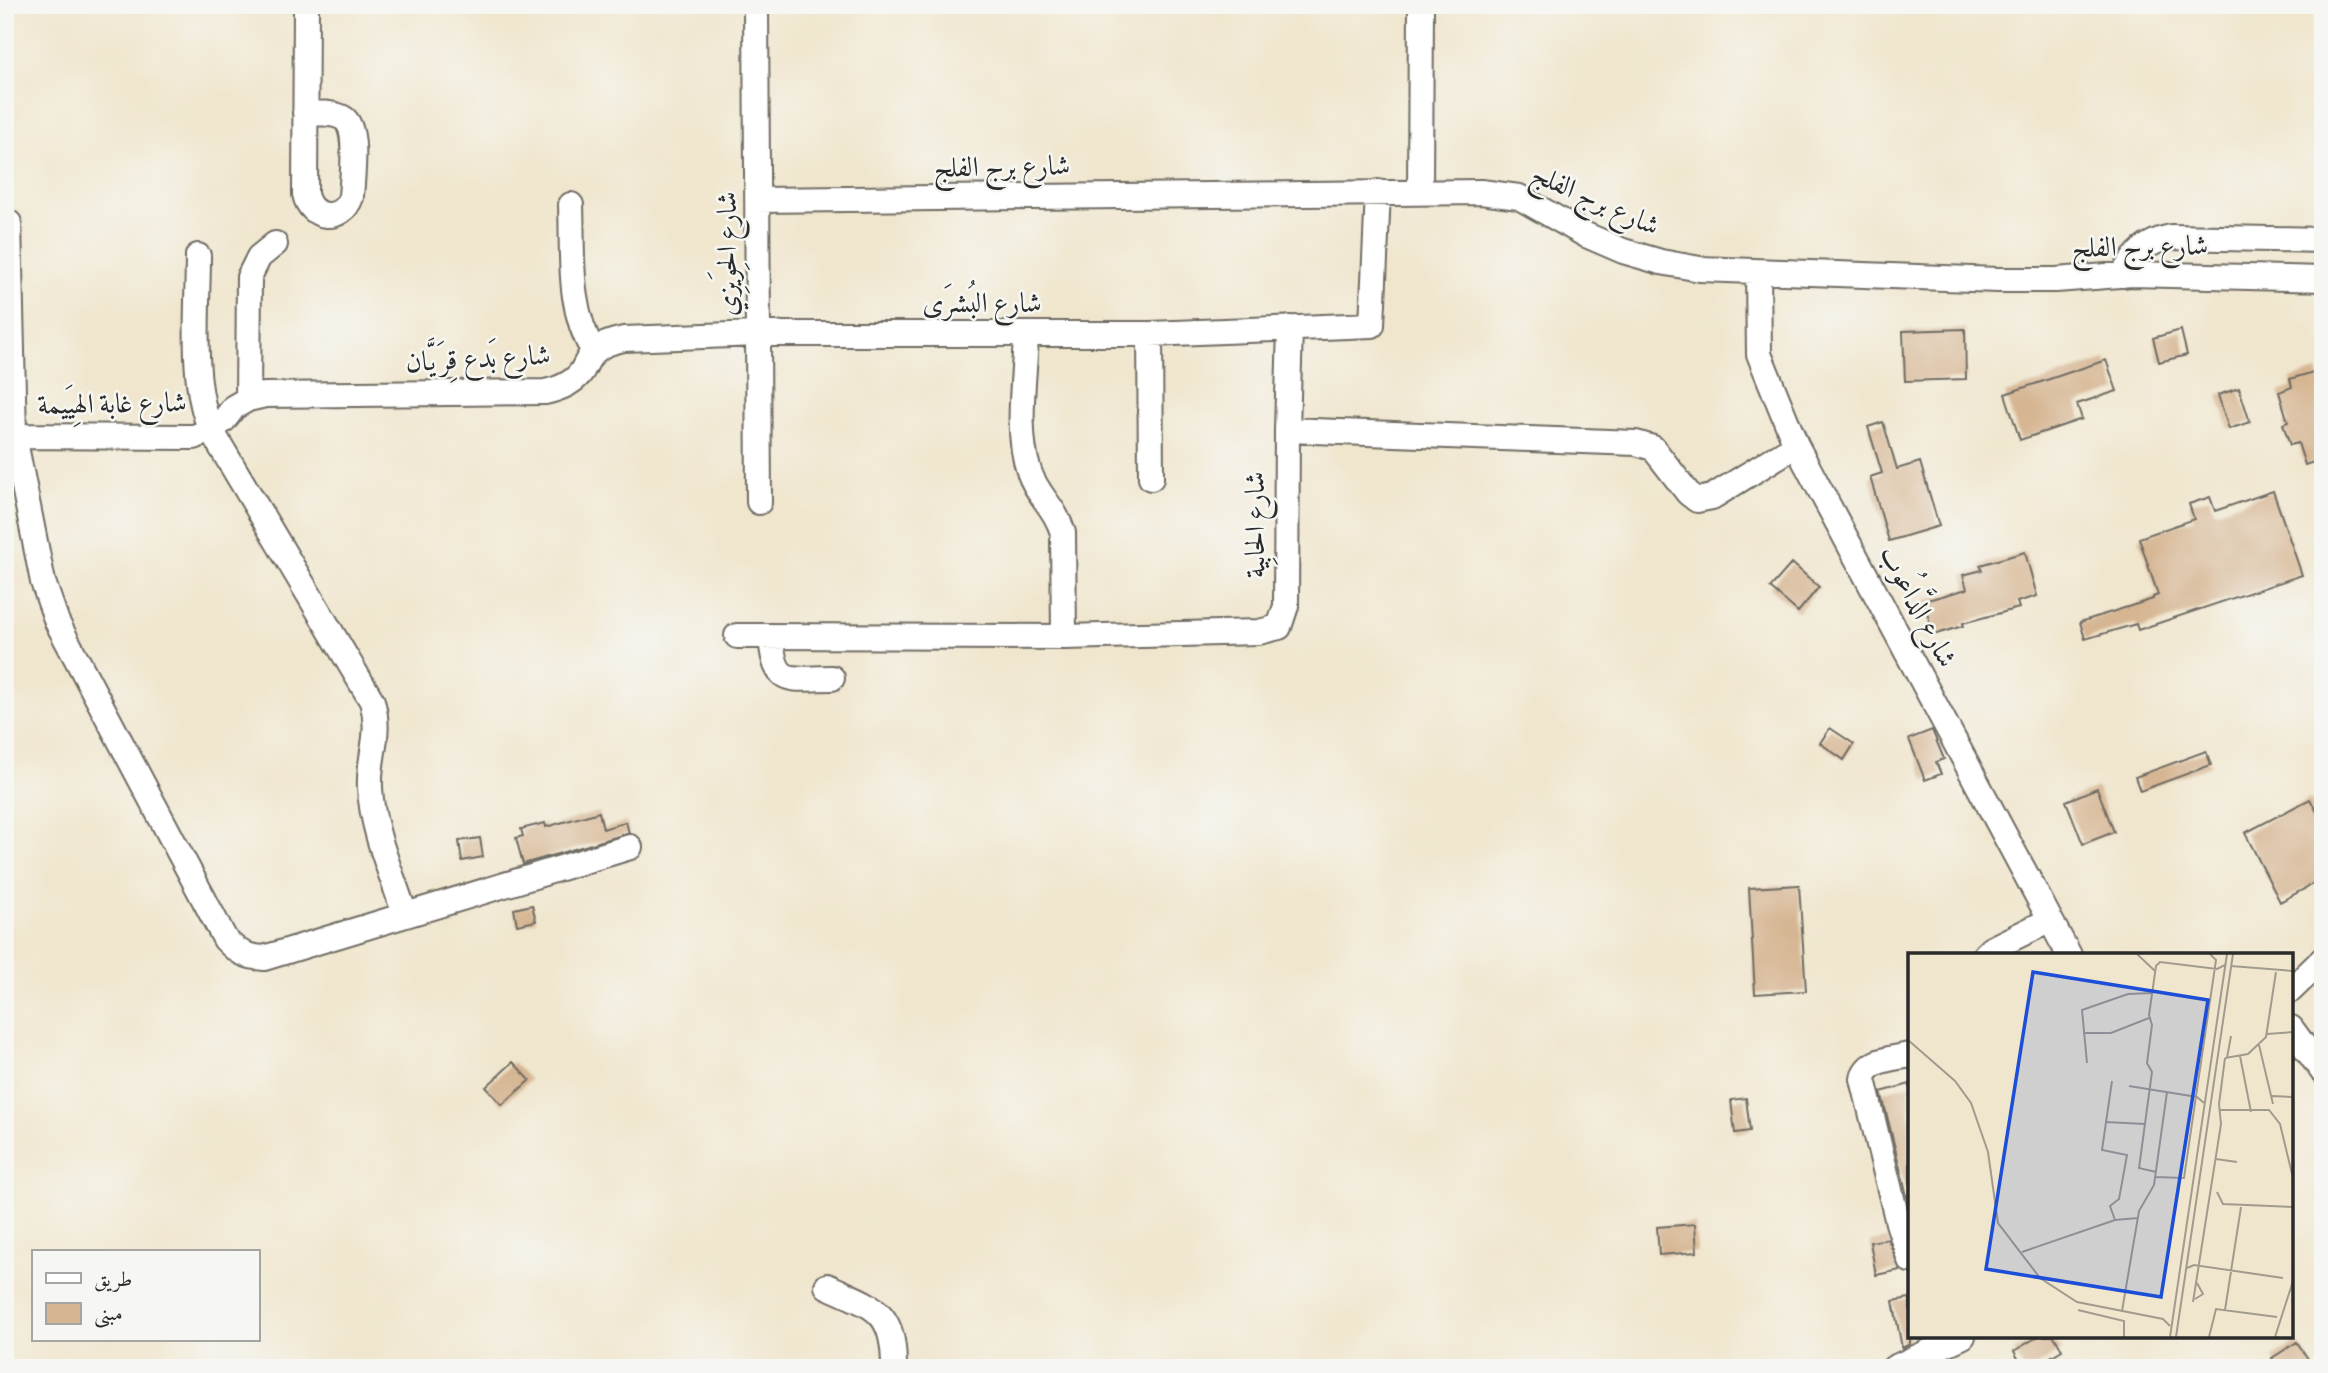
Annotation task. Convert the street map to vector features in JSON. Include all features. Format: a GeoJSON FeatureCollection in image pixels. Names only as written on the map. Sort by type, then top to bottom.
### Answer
{"type":"FeatureCollection","features":[{"type":"Feature","properties":{"kind":"street"},"geometry":{"type":"LineString","coordinates":[[305,113],[306,5]]}},
{"type":"Feature","properties":{"kind":"street","name":"شارع الحِوَيزِي"},"geometry":{"type":"LineString","coordinates":[[756,5],[759,502]]}},
{"type":"Feature","properties":{"kind":"street"},"geometry":{"type":"LineString","coordinates":[[1420,191],[1421,5]]}},
{"type":"Feature","properties":{"kind":"street","name":"شارع البُشرَى"},"geometry":{"type":"LineString","coordinates":[[594,352],[624,339],[758,334],[1150,334],[1372,325],[1378,192]]}},
{"type":"Feature","properties":{"kind":"street","name":"شارع برج الفلج"},"geometry":{"type":"LineString","coordinates":[[758,200],[1480,192],[1519,197],[1586,235],[1623,251],[1700,269],[1998,281],[2123,275],[2323,279]]}},
{"type":"Feature","properties":{"kind":"street","name":"شارع بَدع قِرَيَّان"},"geometry":{"type":"LineString","coordinates":[[248,399],[265,395],[545,392],[571,383],[594,352],[582,328],[575,303],[571,205]]}},
{"type":"Feature","properties":{"kind":"street"},"geometry":{"type":"LineString","coordinates":[[9,223],[10,436],[43,582],[57,622],[225,939],[235,951],[249,957],[264,958],[630,847]]}},
{"type":"Feature","properties":{"kind":"street"},"geometry":{"type":"LineString","coordinates":[[2123,275],[2133,257],[2141,250],[2160,239],[2171,237],[2323,240]]}},
{"type":"Feature","properties":{"kind":"street"},"geometry":{"type":"LineString","coordinates":[[275,244],[259,257],[249,277],[248,399],[234,407],[224,420],[211,430],[372,701],[377,718],[377,735],[369,784],[371,805],[405,915]]}},
{"type":"Feature","properties":{"kind":"street","name":"شارع غابة الهِيَيمة"},"geometry":{"type":"LineString","coordinates":[[10,436],[175,438],[194,436],[211,430],[202,407],[198,381],[198,256]]}},
{"type":"Feature","properties":{"kind":"street","name":"شارع الدَّاعُوب"},"geometry":{"type":"LineString","coordinates":[[1758,273],[1759,354],[1796,445],[2068,953]]}},
{"type":"Feature","properties":{"kind":"street"},"geometry":{"type":"LineString","coordinates":[[1290,328],[1287,430],[1636,443],[1654,448],[1688,493],[1697,500],[1712,497],[1796,445]]}},
{"type":"Feature","properties":{"kind":"street"},"geometry":{"type":"LineString","coordinates":[[1026,334],[1022,436],[1024,456],[1039,492],[1059,517],[1063,533],[1064,637]]}},
{"type":"Feature","properties":{"kind":"street"},"geometry":{"type":"LineString","coordinates":[[1150,334],[1151,478]]}},
{"type":"Feature","properties":{"kind":"street","name":"شارع الحابِية"},"geometry":{"type":"LineString","coordinates":[[737,636],[1064,637],[1259,632],[1279,627],[1286,606],[1287,430]]}},
{"type":"Feature","properties":{"kind":"street"},"geometry":{"type":"LineString","coordinates":[[771,636],[773,660],[779,672],[792,678],[832,678]]}},
{"type":"Feature","properties":{"kind":"street"},"geometry":{"type":"LineString","coordinates":[[1988,953],[2050,920]]}},
{"type":"Feature","properties":{"kind":"street"},"geometry":{"type":"LineString","coordinates":[[2293,988],[2323,959]]}},
{"type":"Feature","properties":{"kind":"street"},"geometry":{"type":"LineString","coordinates":[[2306,1036],[2323,1072]]}},
{"type":"Feature","properties":{"kind":"street"},"geometry":{"type":"LineString","coordinates":[[1908,1056],[1871,1065],[1866,1069],[1863,1079],[1908,1254]]}},
{"type":"Feature","properties":{"kind":"street"},"geometry":{"type":"LineString","coordinates":[[827,1286],[868,1304],[881,1314],[888,1323],[892,1336],[894,1368]]}},
{"type":"Feature","properties":{"kind":"street"},"geometry":{"type":"LineString","coordinates":[[1894,1368],[1950,1339]]}},
{"type":"Feature","properties":{"kind":"building"},"geometry":{"type":"Polygon","coordinates":[[[1965,329],[1966,379],[1905,381],[1903,331],[1965,329]]]}},
{"type":"Feature","properties":{"kind":"building"},"geometry":{"type":"Polygon","coordinates":[[[2181,330],[2187,355],[2159,362],[2153,338],[2181,330]]]}},
{"type":"Feature","properties":{"kind":"building"},"geometry":{"type":"Polygon","coordinates":[[[2106,360],[2117,391],[2077,404],[2082,419],[2020,440],[2005,394],[2106,360]]]}},
{"type":"Feature","properties":{"kind":"building"},"geometry":{"type":"Polygon","coordinates":[[[2317,371],[2323,388],[2323,459],[2305,465],[2298,443],[2290,445],[2283,424],[2288,422],[2279,392],[2292,387],[2290,379],[2317,371]]]}},
{"type":"Feature","properties":{"kind":"building"},"geometry":{"type":"Polygon","coordinates":[[[2239,388],[2250,422],[2229,429],[2218,395],[2239,388]]]}},
{"type":"Feature","properties":{"kind":"building"},"geometry":{"type":"Polygon","coordinates":[[[1883,422],[1897,469],[1920,462],[1939,526],[1889,541],[1870,477],[1882,473],[1868,427],[1883,422]]]}},
{"type":"Feature","properties":{"kind":"building"},"geometry":{"type":"Polygon","coordinates":[[[2273,491],[2302,575],[2138,630],[2136,624],[2085,639],[2080,622],[2153,599],[2158,595],[2139,538],[2194,519],[2189,504],[2210,497],[2215,511],[2273,491]]]}},
{"type":"Feature","properties":{"kind":"building"},"geometry":{"type":"Polygon","coordinates":[[[2025,552],[2037,596],[2017,602],[2019,608],[1963,623],[1963,626],[1933,635],[1924,601],[1967,589],[1963,575],[1982,570],[1980,565],[2025,552]]]}},
{"type":"Feature","properties":{"kind":"building"},"geometry":{"type":"Polygon","coordinates":[[[1792,563],[1819,587],[1798,612],[1770,588],[1792,563]]]}},
{"type":"Feature","properties":{"kind":"building"},"geometry":{"type":"Polygon","coordinates":[[[1830,728],[1854,744],[1844,760],[1820,743],[1830,728]]]}},
{"type":"Feature","properties":{"kind":"building"},"geometry":{"type":"Polygon","coordinates":[[[1932,730],[1944,759],[1936,762],[1941,774],[1925,780],[1909,739],[1932,730]]]}},
{"type":"Feature","properties":{"kind":"building"},"geometry":{"type":"Polygon","coordinates":[[[2206,751],[2211,765],[2140,791],[2135,777],[2206,751]]]}},
{"type":"Feature","properties":{"kind":"building"},"geometry":{"type":"Polygon","coordinates":[[[2097,788],[2114,832],[2083,844],[2066,801],[2097,788]]]}},
{"type":"Feature","properties":{"kind":"building"},"geometry":{"type":"Polygon","coordinates":[[[2310,799],[2323,823],[2323,879],[2280,902],[2245,833],[2310,799]]]}},
{"type":"Feature","properties":{"kind":"building"},"geometry":{"type":"Polygon","coordinates":[[[599,812],[603,829],[626,822],[629,833],[523,864],[516,838],[523,836],[521,829],[545,823],[546,827],[599,812]]]}},
{"type":"Feature","properties":{"kind":"building"},"geometry":{"type":"Polygon","coordinates":[[[480,838],[483,857],[462,861],[459,841],[480,838]]]}},
{"type":"Feature","properties":{"kind":"building"},"geometry":{"type":"Polygon","coordinates":[[[1799,885],[1806,991],[1755,994],[1749,888],[1799,885]]]}},
{"type":"Feature","properties":{"kind":"building"},"geometry":{"type":"Polygon","coordinates":[[[532,905],[536,921],[517,925],[514,909],[532,905]]]}},
{"type":"Feature","properties":{"kind":"building"},"geometry":{"type":"Polygon","coordinates":[[[513,1062],[530,1080],[502,1105],[486,1087],[513,1062]]]}},
{"type":"Feature","properties":{"kind":"building"},"geometry":{"type":"Polygon","coordinates":[[[1908,1085],[1908,1200],[1881,1092],[1908,1085]]]}},
{"type":"Feature","properties":{"kind":"building"},"geometry":{"type":"Polygon","coordinates":[[[1746,1098],[1750,1131],[1735,1133],[1731,1100],[1746,1098]]]}},
{"type":"Feature","properties":{"kind":"building"},"geometry":{"type":"Polygon","coordinates":[[[1695,1224],[1697,1252],[1659,1255],[1657,1227],[1695,1224]]]}},
{"type":"Feature","properties":{"kind":"building"},"geometry":{"type":"Polygon","coordinates":[[[1888,1239],[1900,1270],[1876,1275],[1870,1242],[1888,1239]]]}},
{"type":"Feature","properties":{"kind":"building"},"geometry":{"type":"Polygon","coordinates":[[[1908,1298],[1910,1344],[1902,1348],[1893,1301],[1908,1298]]]}},
{"type":"Feature","properties":{"kind":"building"},"geometry":{"type":"Polygon","coordinates":[[[2036,1338],[2055,1338],[2062,1350],[2032,1368],[2023,1368],[2014,1351],[2036,1338]]]}},
{"type":"Feature","properties":{"kind":"building"},"geometry":{"type":"Polygon","coordinates":[[[2297,1342],[2314,1368],[2279,1368],[2272,1358],[2297,1342]]]}}]}
